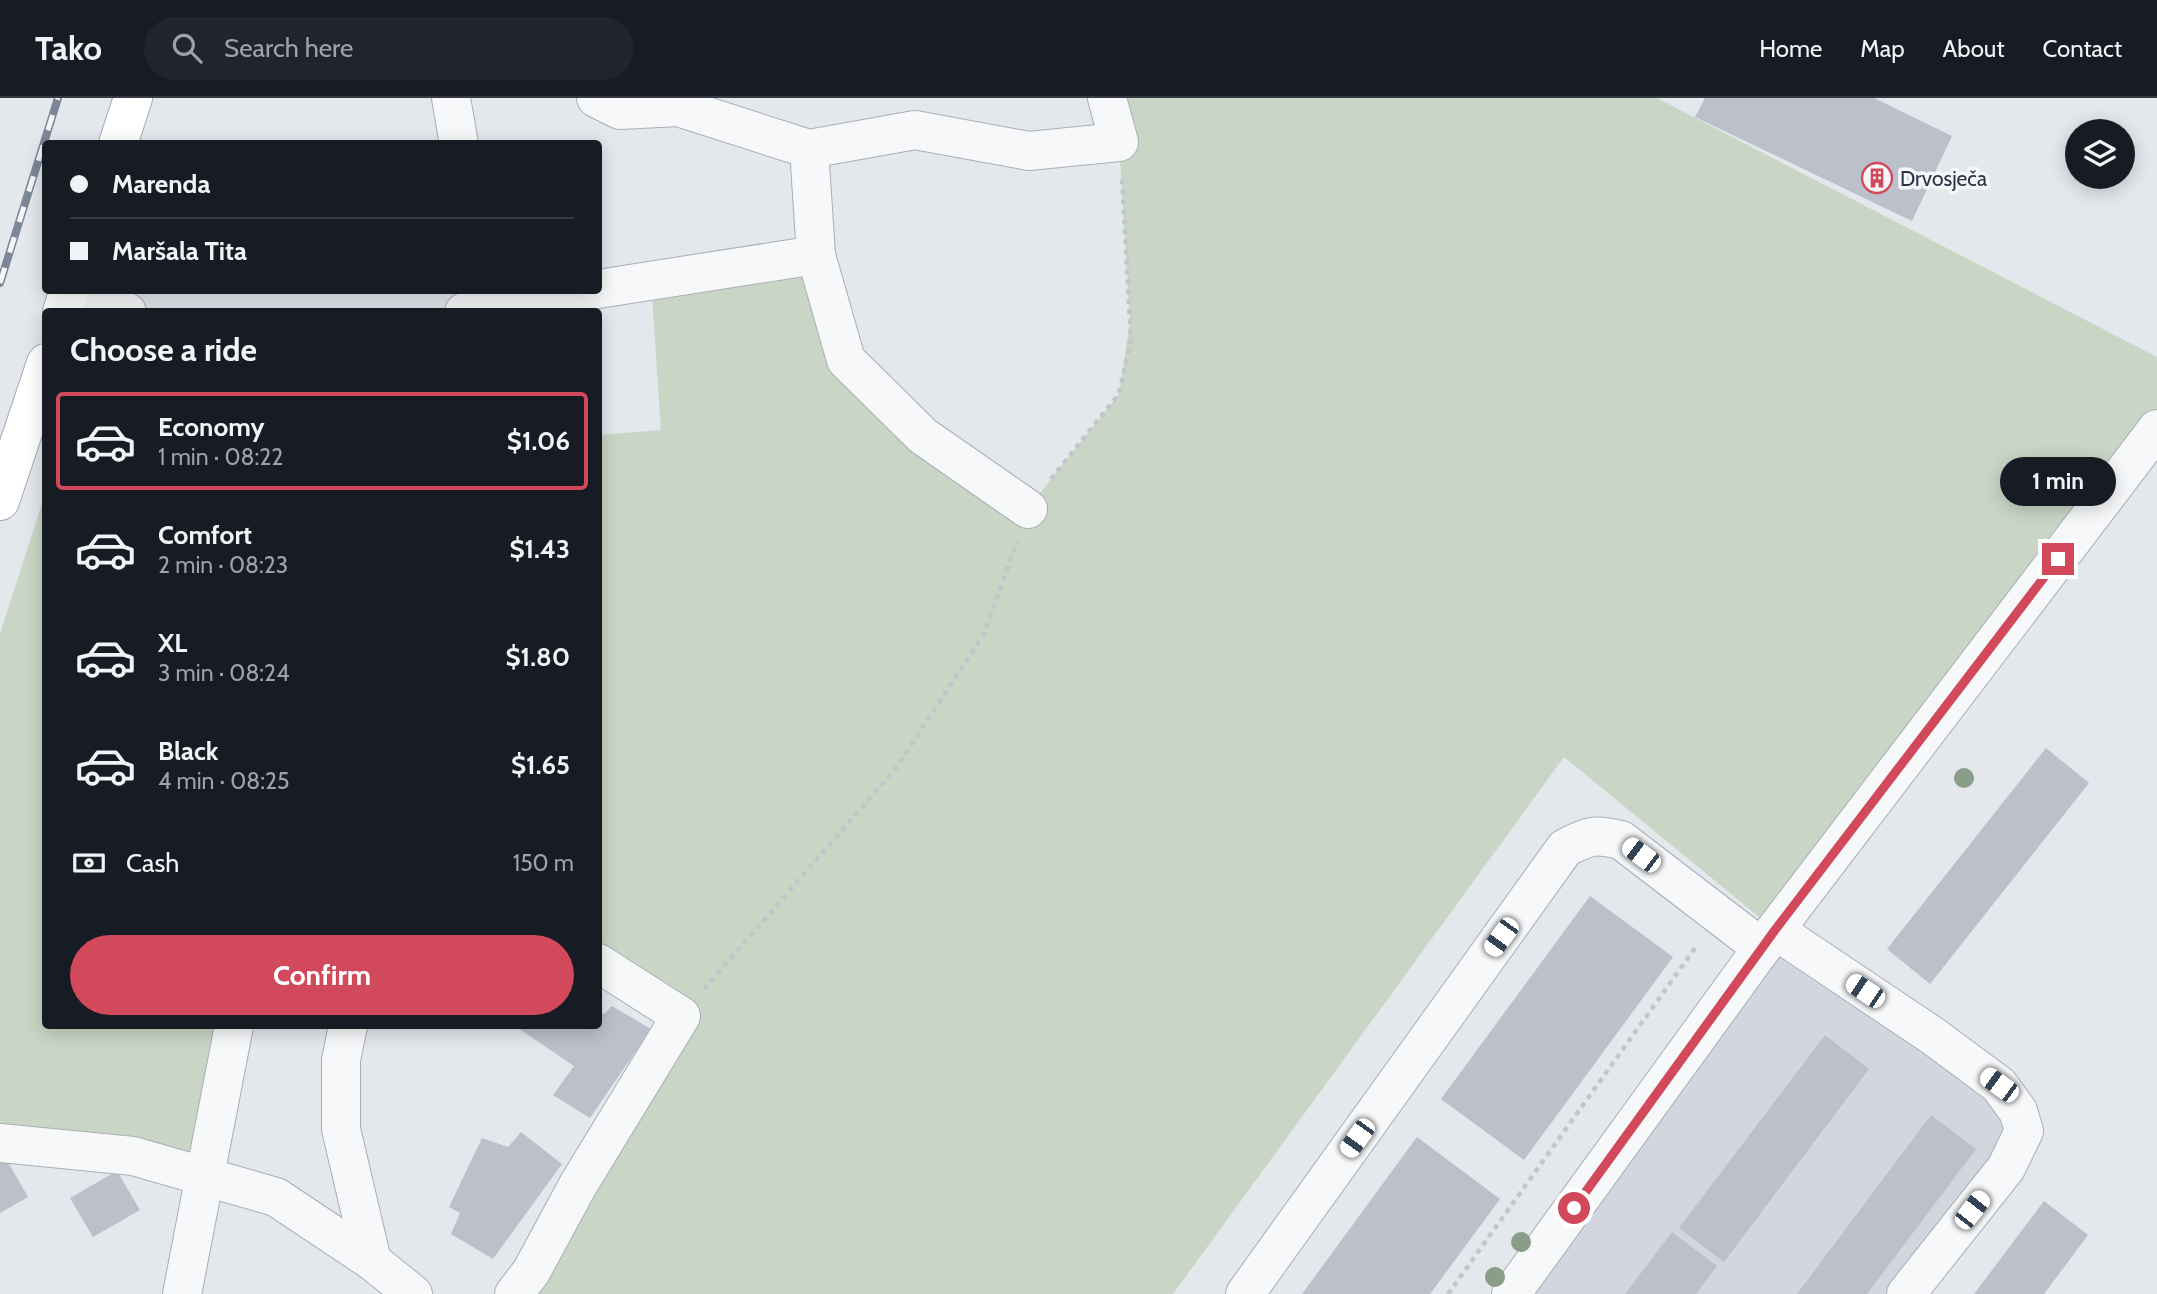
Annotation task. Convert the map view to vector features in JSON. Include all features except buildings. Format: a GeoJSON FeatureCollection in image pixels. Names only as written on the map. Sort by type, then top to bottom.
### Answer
{"type":"FeatureCollection","features":[{"type":"Feature","properties":{"kind":"main road"},"geometry":{"type":"LineString","coordinates":[[119,140],[133,98]]}},
{"type":"Feature","properties":{"kind":"main road"},"geometry":{"type":"LineString","coordinates":[[0,500],[38,420],[42,392]]}},
{"type":"Feature","properties":{"kind":"street"},"geometry":{"type":"LineString","coordinates":[[451,98],[458,140]]}},
{"type":"Feature","properties":{"kind":"street"},"geometry":{"type":"LineString","coordinates":[[596,98],[620,110],[678,107],[809,149],[915,130],[1029,151],[1119,142],[1107,98]]}},
{"type":"Feature","properties":{"kind":"street"},"geometry":{"type":"LineString","coordinates":[[809,149],[817,255],[846,360],[923,436],[1028,509]]}},
{"type":"Feature","properties":{"kind":"street"},"geometry":{"type":"LineString","coordinates":[[602,288],[817,255]]}},
{"type":"Feature","properties":{"kind":"street"},"geometry":{"type":"LineString","coordinates":[[93,294],[120,308]]}},
{"type":"Feature","properties":{"kind":"street"},"geometry":{"type":"LineString","coordinates":[[479,303],[555,294]]}},
{"type":"Feature","properties":{"kind":"street"},"geometry":{"type":"LineString","coordinates":[[1511,1294],[1768,939],[2157,429]]}},
{"type":"Feature","properties":{"kind":"street"},"geometry":{"type":"LineString","coordinates":[[1245,1294],[1565,848],[1581,839],[1598,835],[1621,840],[1719,915],[1768,939],[1933,1036],[1999,1085],[2018,1111],[2024,1131],[2006,1168],[1906,1294]]}},
{"type":"Feature","properties":{"kind":"street"},"geometry":{"type":"LineString","coordinates":[[514,1294],[531,1272],[578,1185],[681,1016],[602,966]]}},
{"type":"Feature","properties":{"kind":"street"},"geometry":{"type":"LineString","coordinates":[[182,1294],[233,1029]]}},
{"type":"Feature","properties":{"kind":"street"},"geometry":{"type":"LineString","coordinates":[[347,1029],[341,1059],[341,1129],[372,1261]]}},
{"type":"Feature","properties":{"kind":"street"},"geometry":{"type":"LineString","coordinates":[[0,1143],[133,1156],[276,1197],[372,1261],[413,1294]]}},
{"type":"Feature","properties":{"kind":"path"},"geometry":{"type":"LineString","coordinates":[[681,1016],[896,768],[984,634],[1028,509],[1119,394],[1131,340],[1119,142]]}},
{"type":"Feature","properties":{"kind":"path"},"geometry":{"type":"LineString","coordinates":[[1448,1294],[1719,915]]}},
{"type":"Feature","properties":{"kind":"shaded area"},"geometry":{"type":"Polygon","coordinates":[[[1775,930],[1933,1036],[2024,1131],[1906,1294],[1511,1294],[1775,930]]]}},
{"type":"Feature","properties":{"kind":"green space"},"geometry":{"type":"Polygon","coordinates":[[[1107,98],[1657,98],[2157,357],[2157,429],[1775,930],[1564,757],[1173,1294],[514,1294],[681,1016],[602,966],[602,435],[661,430],[651,281],[816,255],[846,360],[1028,508],[1119,394],[1130,322],[1119,142],[1107,98]]]}},
{"type":"Feature","properties":{"kind":"green space"},"geometry":{"type":"Polygon","coordinates":[[[42,503],[42,1029],[233,1029],[204,1175],[0,1143],[0,634],[42,503]]]}},
{"type":"Feature","properties":{"kind":"railway"},"geometry":{"type":"LineString","coordinates":[[45,140],[58,98]]}},
{"type":"Feature","properties":{"kind":"railway"},"geometry":{"type":"LineString","coordinates":[[0,283],[42,149]]}},
{"type":"Feature","properties":{"kind":"place","name":"Drvosječa"},"geometry":{"type":"Point","coordinates":[1877,178]}},
{"type":"Feature","properties":{"kind":"route"},"geometry":{"type":"LineString","coordinates":[[1574,1208],[1775,930],[2058,559]]}}]}
